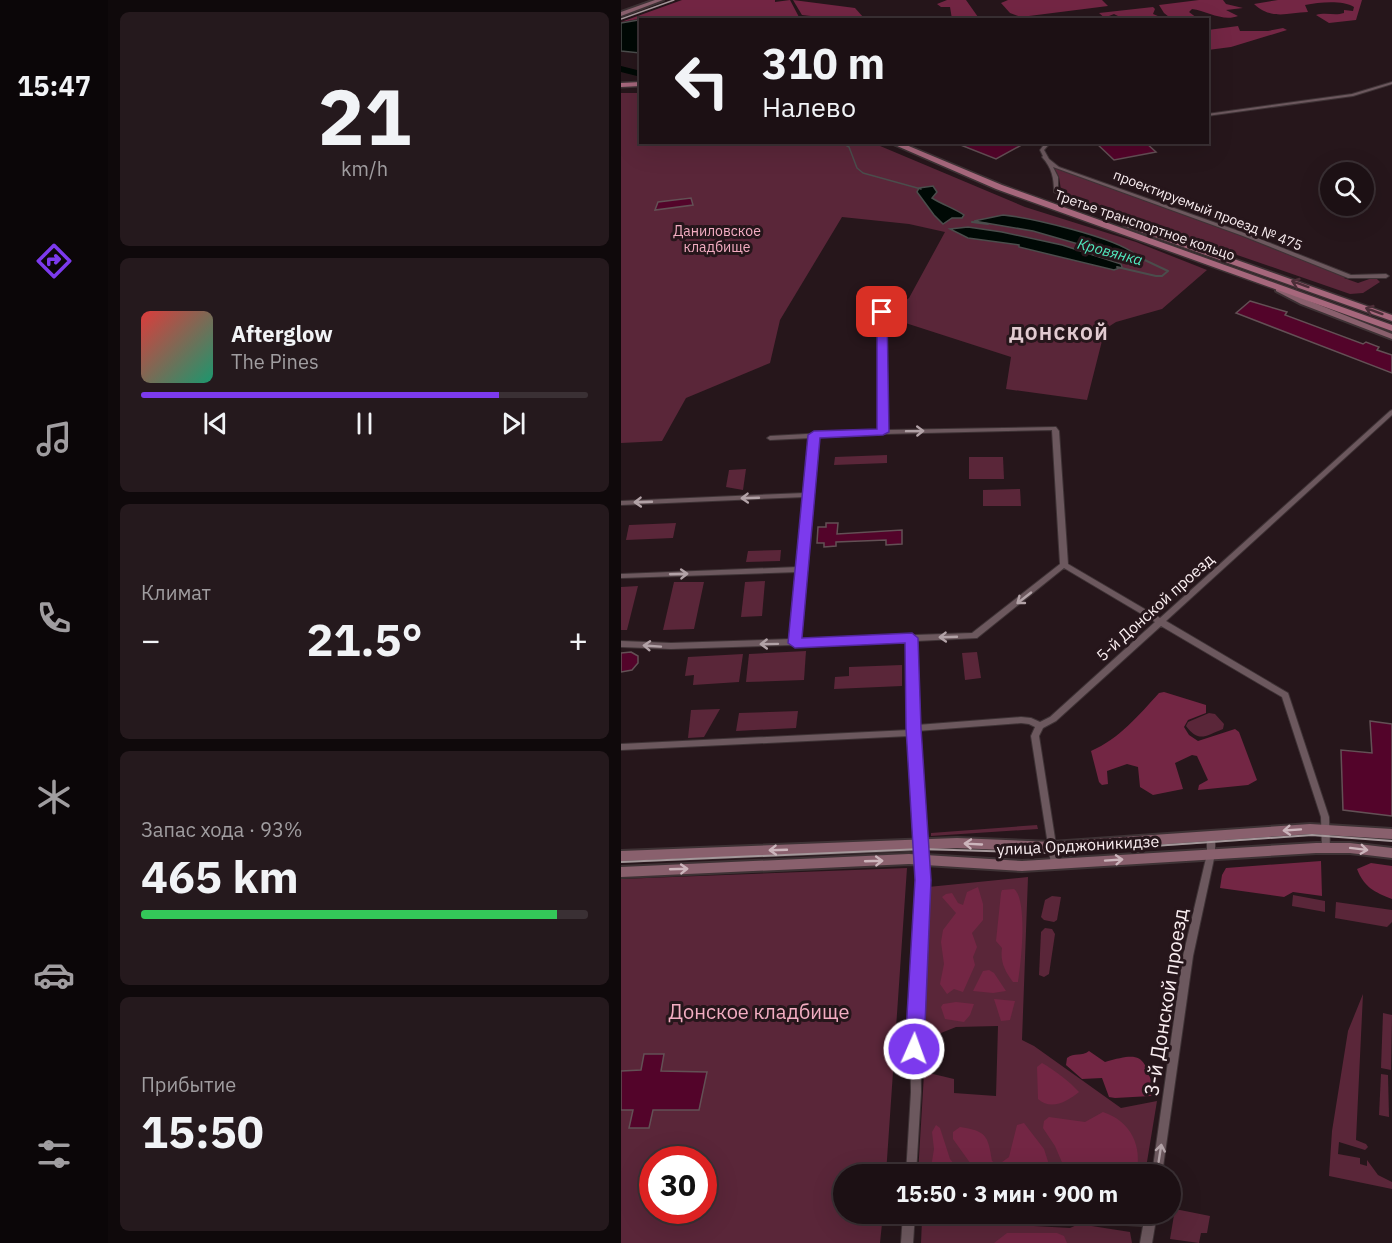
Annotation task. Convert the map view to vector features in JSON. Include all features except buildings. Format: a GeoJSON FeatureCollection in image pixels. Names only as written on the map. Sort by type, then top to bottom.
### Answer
{"type":"FeatureCollection","features":[{"type":"Feature","properties":{"kind":"main road"},"geometry":{"type":"LineString","coordinates":[[621,12],[651,0]]}},
{"type":"Feature","properties":{"kind":"main road"},"geometry":{"type":"LineString","coordinates":[[621,12],[660,0]]}},
{"type":"Feature","properties":{"kind":"main road"},"geometry":{"type":"LineString","coordinates":[[621,84],[639,86]]}},
{"type":"Feature","properties":{"kind":"main road"},"geometry":{"type":"LineString","coordinates":[[621,90],[639,86]]}},
{"type":"Feature","properties":{"kind":"main road","name":"Третье транспортное кольцо"},"geometry":{"type":"LineString","coordinates":[[896,144],[999,187],[1392,328]]}},
{"type":"Feature","properties":{"kind":"main road","name":"Третье транспортное кольцо"},"geometry":{"type":"LineString","coordinates":[[917,144],[1008,182],[1392,318]]}},
{"type":"Feature","properties":{"kind":"main road"},"geometry":{"type":"LineString","coordinates":[[1268,283],[1304,302],[1392,337]]}},
{"type":"Feature","properties":{"kind":"main road","name":"улица Орджоникидзе"},"geometry":{"type":"LineString","coordinates":[[621,856],[967,843],[1052,847],[1326,828],[1392,834]]}},
{"type":"Feature","properties":{"kind":"main road","name":"улица Орджоникидзе"},"geometry":{"type":"LineString","coordinates":[[621,872],[923,860],[997,866],[1326,848],[1392,853]]}},
{"type":"Feature","properties":{"kind":"street"},"geometry":{"type":"LineString","coordinates":[[1209,115],[1353,95],[1392,83]]}},
{"type":"Feature","properties":{"kind":"street"},"geometry":{"type":"LineString","coordinates":[[1047,144],[1042,150],[1056,177],[1056,192],[1088,211]]}},
{"type":"Feature","properties":{"kind":"street","name":"проектируемый проезд № 475"},"geometry":{"type":"LineString","coordinates":[[1044,156],[1057,168],[1245,235],[1350,277],[1386,276]]}},
{"type":"Feature","properties":{"kind":"street"},"geometry":{"type":"LineString","coordinates":[[882,301],[883,432]]}},
{"type":"Feature","properties":{"kind":"street","name":"5-й Донской проезд"},"geometry":{"type":"LineString","coordinates":[[1040,726],[1053,719],[1392,412]]}},
{"type":"Feature","properties":{"kind":"street"},"geometry":{"type":"LineString","coordinates":[[770,438],[883,432],[1050,428],[1056,431],[1064,565]]}},
{"type":"Feature","properties":{"kind":"street"},"geometry":{"type":"LineString","coordinates":[[795,643],[814,435]]}},
{"type":"Feature","properties":{"kind":"street"},"geometry":{"type":"LineString","coordinates":[[621,503],[809,495]]}},
{"type":"Feature","properties":{"kind":"street"},"geometry":{"type":"LineString","coordinates":[[1064,565],[1285,695],[1325,817],[1326,848]]}},
{"type":"Feature","properties":{"kind":"street"},"geometry":{"type":"LineString","coordinates":[[621,644],[663,646],[974,636],[1064,565]]}},
{"type":"Feature","properties":{"kind":"street"},"geometry":{"type":"LineString","coordinates":[[621,576],[802,569]]}},
{"type":"Feature","properties":{"kind":"street"},"geometry":{"type":"LineString","coordinates":[[911,1164],[923,860],[914,731],[912,638]]}},
{"type":"Feature","properties":{"kind":"street"},"geometry":{"type":"LineString","coordinates":[[621,747],[914,731],[1031,720],[1040,726],[1035,736],[1055,864]]}},
{"type":"Feature","properties":{"kind":"street","name":"3-й Донской проезд"},"geometry":{"type":"LineString","coordinates":[[1158,1164],[1188,956],[1211,854],[1211,836]]}},
{"type":"Feature","properties":{"kind":"street"},"geometry":{"type":"LineString","coordinates":[[907,1243],[908,1224]]}},
{"type":"Feature","properties":{"kind":"street"},"geometry":{"type":"LineString","coordinates":[[1146,1243],[1150,1224]]}},
{"type":"Feature","properties":{"kind":"green space","name":"Даниловское кладбище"},"geometry":{"type":"Polygon","coordinates":[[[621,93],[639,93],[639,144],[875,144],[1025,207],[1136,242],[1207,270],[1162,309],[1116,322],[1105,329],[1087,400],[1006,389],[1011,357],[890,318],[891,304],[900,304],[909,298],[945,232],[909,224],[842,217],[780,320],[770,363],[686,398],[662,441],[621,443],[621,93]]]}},
{"type":"Feature","properties":{"kind":"green space"},"geometry":{"type":"Polygon","coordinates":[[[1052,164],[1247,234],[1347,275],[1344,278],[1358,283],[1375,277],[1380,282],[1363,293],[1350,294],[1075,199],[1061,190],[1059,177],[1052,164]]]}},
{"type":"Feature","properties":{"kind":"green space"},"geometry":{"type":"Polygon","coordinates":[[[887,455],[887,463],[834,465],[835,457],[887,455]]]}},
{"type":"Feature","properties":{"kind":"green space"},"geometry":{"type":"Polygon","coordinates":[[[969,457],[1003,457],[1004,479],[969,479],[969,457]]]}},
{"type":"Feature","properties":{"kind":"green space"},"geometry":{"type":"Polygon","coordinates":[[[746,469],[743,490],[726,487],[729,470],[746,469]]]}},
{"type":"Feature","properties":{"kind":"green space"},"geometry":{"type":"Polygon","coordinates":[[[1020,489],[1021,506],[983,506],[983,490],[1020,489]]]}},
{"type":"Feature","properties":{"kind":"green space"},"geometry":{"type":"Polygon","coordinates":[[[676,523],[673,538],[626,540],[629,525],[676,523]]]}},
{"type":"Feature","properties":{"kind":"green space"},"geometry":{"type":"Polygon","coordinates":[[[781,550],[780,561],[746,562],[748,551],[781,550]]]}},
{"type":"Feature","properties":{"kind":"green space"},"geometry":{"type":"Polygon","coordinates":[[[765,581],[762,616],[741,617],[745,582],[765,581]]]}},
{"type":"Feature","properties":{"kind":"green space"},"geometry":{"type":"Polygon","coordinates":[[[674,582],[704,582],[694,629],[663,630],[674,582]]]}},
{"type":"Feature","properties":{"kind":"green space"},"geometry":{"type":"Polygon","coordinates":[[[638,586],[627,630],[621,630],[621,587],[638,586]]]}},
{"type":"Feature","properties":{"kind":"green space"},"geometry":{"type":"Polygon","coordinates":[[[806,651],[804,680],[746,682],[749,654],[806,651]]]}},
{"type":"Feature","properties":{"kind":"green space"},"geometry":{"type":"Polygon","coordinates":[[[977,652],[981,678],[965,680],[962,653],[977,652]]]}},
{"type":"Feature","properties":{"kind":"green space"},"geometry":{"type":"Polygon","coordinates":[[[743,654],[739,682],[693,685],[694,675],[685,676],[688,657],[743,654]]]}},
{"type":"Feature","properties":{"kind":"green space"},"geometry":{"type":"Polygon","coordinates":[[[902,665],[902,686],[834,689],[835,677],[849,676],[849,667],[902,665]]]}},
{"type":"Feature","properties":{"kind":"green space"},"geometry":{"type":"Polygon","coordinates":[[[720,709],[704,737],[688,738],[691,710],[720,709]]]}},
{"type":"Feature","properties":{"kind":"green space"},"geometry":{"type":"Polygon","coordinates":[[[798,711],[796,728],[736,731],[739,713],[798,711]]]}},
{"type":"Feature","properties":{"kind":"green space"},"geometry":{"type":"Polygon","coordinates":[[[1209,713],[1215,714],[1224,724],[1223,729],[1207,736],[1199,736],[1186,726],[1188,722],[1209,713]]]}},
{"type":"Feature","properties":{"kind":"green space"},"geometry":{"type":"Polygon","coordinates":[[[1037,825],[1038,829],[931,836],[931,833],[1037,825]]]}},
{"type":"Feature","properties":{"kind":"green space","name":"Донское кладбище"},"geometry":{"type":"Polygon","coordinates":[[[907,868],[887,1164],[833,1164],[833,1224],[882,1224],[880,1243],[621,1243],[621,879],[907,868]]]}},
{"type":"Feature","properties":{"kind":"green space"},"geometry":{"type":"Polygon","coordinates":[[[1028,877],[1022,1040],[1034,1046],[1121,1108],[1157,1101],[1147,1164],[919,1164],[924,1074],[954,1079],[954,1093],[996,1096],[998,1026],[956,1027],[936,1035],[935,1062],[922,1063],[928,887],[1028,877]]]}},
{"type":"Feature","properties":{"kind":"green space"},"geometry":{"type":"Polygon","coordinates":[[[1293,895],[1325,901],[1325,912],[1292,906],[1293,895]]]}},
{"type":"Feature","properties":{"kind":"green space"},"geometry":{"type":"Polygon","coordinates":[[[1052,896],[1061,897],[1057,920],[1054,922],[1041,917],[1045,900],[1052,896]]]}},
{"type":"Feature","properties":{"kind":"green space"},"geometry":{"type":"Polygon","coordinates":[[[1336,902],[1392,910],[1392,922],[1387,927],[1335,918],[1336,902]]]}},
{"type":"Feature","properties":{"kind":"green space"},"geometry":{"type":"Polygon","coordinates":[[[1045,928],[1052,929],[1055,934],[1049,974],[1044,977],[1039,975],[1041,932],[1045,928]]]}},
{"type":"Feature","properties":{"kind":"green space"},"geometry":{"type":"Polygon","coordinates":[[[1363,994],[1356,1140],[1368,1147],[1365,1150],[1339,1142],[1338,1154],[1360,1158],[1360,1164],[1367,1166],[1367,1160],[1378,1175],[1392,1182],[1392,1189],[1329,1176],[1332,1131],[1348,1031],[1363,994]]]}},
{"type":"Feature","properties":{"kind":"green space"},"geometry":{"type":"Polygon","coordinates":[[[1383,1013],[1392,1015],[1391,1070],[1381,1068],[1383,1013]]]}},
{"type":"Feature","properties":{"kind":"green space"},"geometry":{"type":"Polygon","coordinates":[[[1381,1074],[1388,1075],[1389,1117],[1379,1115],[1381,1074]]]}},
{"type":"Feature","properties":{"kind":"green space"},"geometry":{"type":"Polygon","coordinates":[[[1181,1210],[1210,1216],[1207,1233],[1201,1233],[1199,1243],[1170,1239],[1172,1224],[1181,1224],[1181,1210]]]}},
{"type":"Feature","properties":{"kind":"green space"},"geometry":{"type":"Polygon","coordinates":[[[922,1224],[996,1224],[1070,1228],[1079,1224],[1130,1232],[1132,1243],[921,1243],[922,1224]]]}},
{"type":"Feature","properties":{"kind":"shaded area"},"geometry":{"type":"Polygon","coordinates":[[[682,0],[775,0],[775,2],[790,0],[799,18],[666,18],[656,16],[621,22],[682,0]]]}},
{"type":"Feature","properties":{"kind":"shaded area"},"geometry":{"type":"Polygon","coordinates":[[[793,0],[855,8],[863,17],[828,18],[802,15],[793,0]]]}},
{"type":"Feature","properties":{"kind":"shaded area"},"geometry":{"type":"Polygon","coordinates":[[[947,0],[966,0],[978,17],[952,18],[950,7],[941,7],[937,4],[947,0]]]}},
{"type":"Feature","properties":{"kind":"shaded area"},"geometry":{"type":"Polygon","coordinates":[[[1008,0],[1102,0],[1108,6],[1021,17],[1010,13],[1001,3],[1008,0]]]}},
{"type":"Feature","properties":{"kind":"shaded area"},"geometry":{"type":"Polygon","coordinates":[[[1199,0],[1223,0],[1226,4],[1243,8],[1226,10],[1238,16],[1232,18],[1192,9],[1189,12],[1197,18],[1170,18],[1159,5],[1199,0]]]}},
{"type":"Feature","properties":{"kind":"shaded area"},"geometry":{"type":"Polygon","coordinates":[[[1278,0],[1362,0],[1356,20],[1329,23],[1316,15],[1341,14],[1344,10],[1353,11],[1354,7],[1338,2],[1317,3],[1305,5],[1308,12],[1273,14],[1254,4],[1278,0]]]}},
{"type":"Feature","properties":{"kind":"shaded area"},"geometry":{"type":"Polygon","coordinates":[[[1153,7],[1155,9],[1153,14],[1163,18],[1122,18],[1114,14],[1109,16],[1113,18],[1105,18],[1099,13],[1153,7]]]}},
{"type":"Feature","properties":{"kind":"shaded area"},"geometry":{"type":"Polygon","coordinates":[[[1238,26],[1240,31],[1268,31],[1283,28],[1287,30],[1231,47],[1209,50],[1209,30],[1238,26]]]}},
{"type":"Feature","properties":{"kind":"shaded area"},"geometry":{"type":"Polygon","coordinates":[[[1164,692],[1206,705],[1206,713],[1188,720],[1184,727],[1189,735],[1198,741],[1235,729],[1239,732],[1257,780],[1248,785],[1198,790],[1199,785],[1208,780],[1197,756],[1192,755],[1175,763],[1183,789],[1153,795],[1140,787],[1138,767],[1127,764],[1107,771],[1108,784],[1102,785],[1099,782],[1091,751],[1120,733],[1159,693],[1164,692]]]}},
{"type":"Feature","properties":{"kind":"shaded area"},"geometry":{"type":"Polygon","coordinates":[[[1321,861],[1322,896],[1293,892],[1284,897],[1220,888],[1222,875],[1226,868],[1321,861]]]}},
{"type":"Feature","properties":{"kind":"shaded area"},"geometry":{"type":"Polygon","coordinates":[[[1371,863],[1392,866],[1392,899],[1370,888],[1360,875],[1357,869],[1371,863]]]}},
{"type":"Feature","properties":{"kind":"shaded area"},"geometry":{"type":"Polygon","coordinates":[[[978,887],[983,904],[983,920],[972,933],[977,947],[973,957],[975,965],[963,992],[954,989],[947,994],[940,984],[944,964],[941,942],[943,930],[956,913],[942,897],[952,893],[958,903],[963,905],[967,892],[978,887]]]}},
{"type":"Feature","properties":{"kind":"shaded area"},"geometry":{"type":"Polygon","coordinates":[[[1014,889],[1021,906],[1022,919],[1022,948],[1018,982],[1013,982],[1005,970],[1002,962],[1002,948],[996,941],[1002,890],[1014,889]]]}},
{"type":"Feature","properties":{"kind":"shaded area"},"geometry":{"type":"Polygon","coordinates":[[[989,970],[994,973],[1006,991],[993,993],[973,991],[983,971],[989,970]]]}},
{"type":"Feature","properties":{"kind":"shaded area"},"geometry":{"type":"Polygon","coordinates":[[[994,999],[1015,1001],[1010,1020],[1001,1021],[994,999]]]}},
{"type":"Feature","properties":{"kind":"shaded area"},"geometry":{"type":"Polygon","coordinates":[[[956,1002],[974,1004],[970,1015],[964,1022],[945,1019],[941,1007],[943,1004],[956,1002]]]}},
{"type":"Feature","properties":{"kind":"shaded area"},"geometry":{"type":"Polygon","coordinates":[[[1089,1051],[1105,1062],[1126,1057],[1139,1059],[1144,1063],[1151,1079],[1154,1091],[1151,1096],[1109,1097],[1102,1078],[1082,1079],[1066,1065],[1067,1058],[1070,1056],[1089,1051]]]}},
{"type":"Feature","properties":{"kind":"shaded area"},"geometry":{"type":"Polygon","coordinates":[[[1042,1063],[1079,1092],[1059,1103],[1043,1103],[1038,1099],[1037,1067],[1042,1063]]]}},
{"type":"Feature","properties":{"kind":"shaded area"},"geometry":{"type":"Polygon","coordinates":[[[1103,1112],[1121,1122],[1133,1136],[1138,1164],[1063,1164],[1055,1146],[1043,1128],[1044,1121],[1049,1117],[1085,1122],[1103,1112]]]}},
{"type":"Feature","properties":{"kind":"shaded area"},"geometry":{"type":"Polygon","coordinates":[[[1024,1123],[1044,1149],[1049,1164],[999,1164],[1009,1157],[1017,1125],[1024,1123]]]}},
{"type":"Feature","properties":{"kind":"shaded area"},"geometry":{"type":"Polygon","coordinates":[[[936,1125],[940,1128],[950,1159],[954,1164],[932,1164],[934,1149],[932,1132],[936,1125]]]}},
{"type":"Feature","properties":{"kind":"shaded area"},"geometry":{"type":"Polygon","coordinates":[[[960,1127],[980,1133],[987,1140],[992,1161],[996,1164],[971,1164],[953,1139],[953,1132],[960,1127]]]}},
{"type":"Feature","properties":{"kind":"shaded area"},"geometry":{"type":"Polygon","coordinates":[[[1007,1233],[1057,1233],[1064,1236],[1067,1243],[994,1243],[1007,1233]]]}},
{"type":"Feature","properties":{"kind":"water"},"geometry":{"type":"Polygon","coordinates":[[[639,20],[639,53],[621,51],[621,23],[639,20]]]}},
{"type":"Feature","properties":{"kind":"water"},"geometry":{"type":"Polygon","coordinates":[[[933,186],[937,192],[932,198],[964,215],[962,218],[952,218],[943,224],[934,215],[917,192],[919,188],[933,186]]]}},
{"type":"Feature","properties":{"kind":"water"},"geometry":{"type":"Polygon","coordinates":[[[1003,215],[1052,224],[1091,235],[1135,254],[1127,258],[1033,231],[974,221],[1003,215]]]}},
{"type":"Feature","properties":{"kind":"water"},"geometry":{"type":"Polygon","coordinates":[[[968,227],[1062,245],[1121,264],[1122,267],[1114,270],[1019,247],[1019,245],[968,238],[950,229],[968,227]]]}},
{"type":"Feature","properties":{"kind":"waterway"},"geometry":{"type":"LineString","coordinates":[[621,69],[639,74]]}},
{"type":"Feature","properties":{"kind":"waterway","name":"Кровянка"},"geometry":{"type":"LineString","coordinates":[[844,144],[849,147],[857,168],[863,173],[921,189]]}},
{"type":"Feature","properties":{"kind":"waterway","name":"Кровянка"},"geometry":{"type":"LineString","coordinates":[[972,222],[988,224]]}},
{"type":"Feature","properties":{"kind":"waterway","name":"Кровянка"},"geometry":{"type":"LineString","coordinates":[[1117,267],[1156,276],[1162,276],[1168,271],[1132,254]]}},
{"type":"Feature","properties":{"kind":"tram line"},"geometry":{"type":"LineString","coordinates":[[621,19],[674,0]]}},
{"type":"Feature","properties":{"kind":"tram line"},"geometry":{"type":"LineString","coordinates":[[621,862],[922,849],[1053,853],[1312,835],[1392,841]]}},
{"type":"Feature","properties":{"kind":"district","name":"ДОНСКОЙ"},"geometry":{"type":"Point","coordinates":[1059,334]}},
{"type":"Feature","properties":{"kind":"route"},"geometry":{"type":"LineString","coordinates":[[882,312],[883,432],[814,435],[795,643],[912,638],[913,728],[923,880],[914,1049]]}}]}
